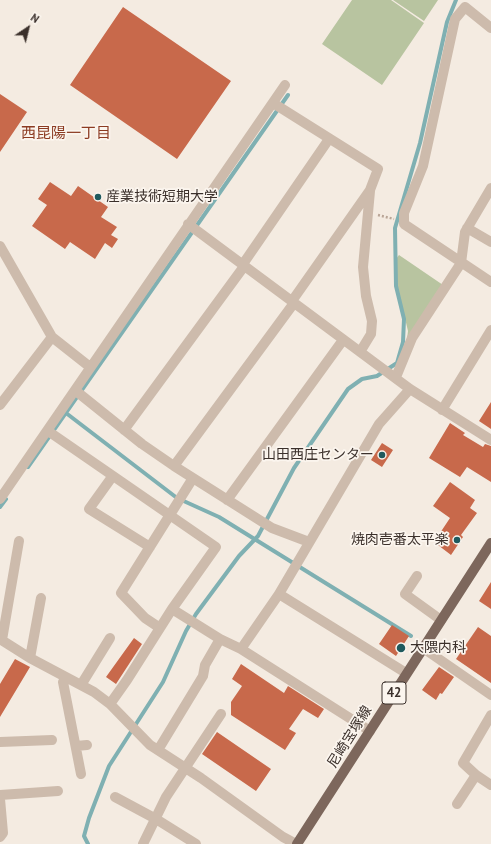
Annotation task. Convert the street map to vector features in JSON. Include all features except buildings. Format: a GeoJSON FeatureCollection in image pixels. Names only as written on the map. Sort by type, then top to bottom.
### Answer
{"type":"FeatureCollection","features":[{"type":"Feature","properties":{"kind":"main road","name":"尼崎宝塚線"},"geometry":{"type":"LineString","coordinates":[[296,844],[491,543]]}},
{"type":"Feature","properties":{"kind":"street"},"geometry":{"type":"LineString","coordinates":[[491,28],[465,7],[455,19],[423,166],[404,213],[404,224],[491,282]]}},
{"type":"Feature","properties":{"kind":"street"},"geometry":{"type":"LineString","coordinates":[[0,499],[76,391],[90,366],[153,278],[188,224],[285,85]]}},
{"type":"Feature","properties":{"kind":"street"},"geometry":{"type":"LineString","coordinates":[[174,466],[293,302],[370,190],[378,169],[273,103]]}},
{"type":"Feature","properties":{"kind":"street"},"geometry":{"type":"LineString","coordinates":[[124,430],[244,264],[329,139]]}},
{"type":"Feature","properties":{"kind":"street"},"geometry":{"type":"LineString","coordinates":[[389,372],[461,263],[465,232],[491,188]]}},
{"type":"Feature","properties":{"kind":"street"},"geometry":{"type":"LineString","coordinates":[[360,352],[371,334],[372,321],[366,296],[363,267],[370,190]]}},
{"type":"Feature","properties":{"kind":"street"},"geometry":{"type":"LineString","coordinates":[[188,224],[244,264],[410,389],[491,440]]}},
{"type":"Feature","properties":{"kind":"street"},"geometry":{"type":"LineString","coordinates":[[468,228],[491,242]]}},
{"type":"Feature","properties":{"kind":"street"},"geometry":{"type":"LineString","coordinates":[[0,246],[52,337],[90,366]]}},
{"type":"Feature","properties":{"kind":"street"},"geometry":{"type":"LineString","coordinates":[[442,410],[491,330]]}},
{"type":"Feature","properties":{"kind":"street"},"geometry":{"type":"LineString","coordinates":[[0,405],[52,337]]}},
{"type":"Feature","properties":{"kind":"street"},"geometry":{"type":"LineString","coordinates":[[227,500],[343,340]]}},
{"type":"Feature","properties":{"kind":"street"},"geometry":{"type":"LineString","coordinates":[[241,649],[279,594],[379,424],[410,389]]}},
{"type":"Feature","properties":{"kind":"street"},"geometry":{"type":"LineString","coordinates":[[76,391],[124,430],[174,466],[272,528],[309,542]]}},
{"type":"Feature","properties":{"kind":"street"},"geometry":{"type":"LineString","coordinates":[[48,430],[112,477],[216,547],[172,608],[127,680],[110,704]]}},
{"type":"Feature","properties":{"kind":"street"},"geometry":{"type":"LineString","coordinates":[[112,477],[89,509],[150,547]]}},
{"type":"Feature","properties":{"kind":"street"},"geometry":{"type":"LineString","coordinates":[[160,628],[145,618],[121,593],[169,514],[193,478]]}},
{"type":"Feature","properties":{"kind":"street"},"geometry":{"type":"LineString","coordinates":[[19,541],[1,640],[30,658],[94,692],[110,704],[150,745],[186,768],[283,837],[296,844]]}},
{"type":"Feature","properties":{"kind":"street"},"geometry":{"type":"LineString","coordinates":[[417,576],[405,594],[441,620]]}},
{"type":"Feature","properties":{"kind":"street"},"geometry":{"type":"LineString","coordinates":[[279,594],[406,673]]}},
{"type":"Feature","properties":{"kind":"street"},"geometry":{"type":"LineString","coordinates":[[30,658],[41,598]]}},
{"type":"Feature","properties":{"kind":"street"},"geometry":{"type":"LineString","coordinates":[[172,608],[220,639],[241,649],[370,731]]}},
{"type":"Feature","properties":{"kind":"street"},"geometry":{"type":"LineString","coordinates":[[81,685],[110,638]]}},
{"type":"Feature","properties":{"kind":"street"},"geometry":{"type":"LineString","coordinates":[[158,750],[203,676],[205,665],[220,639]]}},
{"type":"Feature","properties":{"kind":"street"},"geometry":{"type":"LineString","coordinates":[[423,648],[491,695]]}},
{"type":"Feature","properties":{"kind":"street"},"geometry":{"type":"LineString","coordinates":[[66,677],[63,682],[81,774]]}},
{"type":"Feature","properties":{"kind":"street"},"geometry":{"type":"LineString","coordinates":[[143,844],[166,797],[221,714]]}},
{"type":"Feature","properties":{"kind":"street"},"geometry":{"type":"LineString","coordinates":[[491,715],[463,763],[476,775],[491,785]]}},
{"type":"Feature","properties":{"kind":"street"},"geometry":{"type":"LineString","coordinates":[[0,742],[52,740]]}},
{"type":"Feature","properties":{"kind":"street"},"geometry":{"type":"LineString","coordinates":[[76,746],[87,745]]}},
{"type":"Feature","properties":{"kind":"street"},"geometry":{"type":"LineString","coordinates":[[457,804],[476,775]]}},
{"type":"Feature","properties":{"kind":"street"},"geometry":{"type":"LineString","coordinates":[[0,795],[58,791]]}},
{"type":"Feature","properties":{"kind":"street"},"geometry":{"type":"LineString","coordinates":[[115,797],[196,844]]}},
{"type":"Feature","properties":{"kind":"street"},"geometry":{"type":"LineString","coordinates":[[0,799],[3,832],[0,837]]}},
{"type":"Feature","properties":{"kind":"path"},"geometry":{"type":"LineString","coordinates":[[368,213],[393,218],[404,224]]}},
{"type":"Feature","properties":{"kind":"green space"},"geometry":{"type":"Polygon","coordinates":[[[352,0],[391,0],[424,23],[382,85],[322,44],[352,0]]]}},
{"type":"Feature","properties":{"kind":"green space"},"geometry":{"type":"Polygon","coordinates":[[[393,0],[438,0],[424,21],[393,0]]]}},
{"type":"Feature","properties":{"kind":"green space"},"geometry":{"type":"Polygon","coordinates":[[[399,255],[443,285],[407,339],[408,331],[397,285],[396,259],[399,255]]]}},
{"type":"Feature","properties":{"kind":"waterway"},"geometry":{"type":"LineString","coordinates":[[88,844],[84,836],[89,818],[109,766],[163,682],[186,631],[196,614],[239,556],[258,536],[294,468],[348,389],[362,379],[377,376],[397,363],[403,342],[404,319],[396,286],[395,228],[420,143],[447,22],[456,0]]}},
{"type":"Feature","properties":{"kind":"waterway"},"geometry":{"type":"LineString","coordinates":[[28,467],[288,95]]}},
{"type":"Feature","properties":{"kind":"waterway"},"geometry":{"type":"LineString","coordinates":[[66,413],[177,498],[219,517],[411,636]]}},
{"type":"Feature","properties":{"kind":"waterway"},"geometry":{"type":"LineString","coordinates":[[0,507],[6,499]]}},
{"type":"Feature","properties":{"kind":"place","name":"産業技術短期大学"},"geometry":{"type":"Point","coordinates":[98,197]}},
{"type":"Feature","properties":{"kind":"place","name":"山田西庄センター"},"geometry":{"type":"Point","coordinates":[382,455]}},
{"type":"Feature","properties":{"kind":"place","name":"焼肉壱番太平楽"},"geometry":{"type":"Point","coordinates":[457,540]}},
{"type":"Feature","properties":{"kind":"place","name":"大隈内科"},"geometry":{"type":"Point","coordinates":[401,648]}},
{"type":"Feature","properties":{"kind":"district","name":"西昆陽一丁目"},"geometry":{"type":"Point","coordinates":[66,134]}}]}
